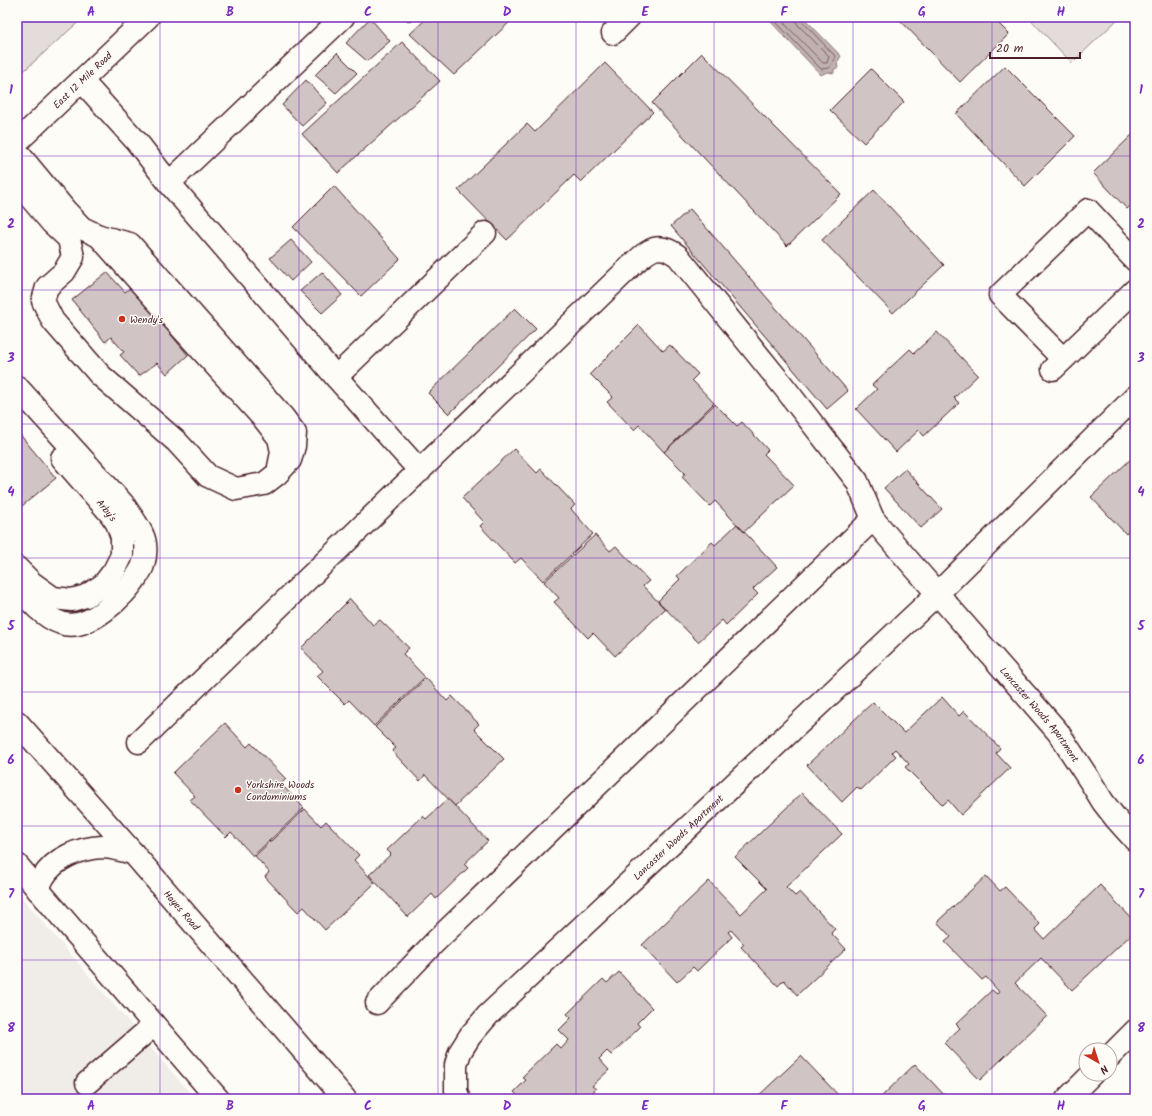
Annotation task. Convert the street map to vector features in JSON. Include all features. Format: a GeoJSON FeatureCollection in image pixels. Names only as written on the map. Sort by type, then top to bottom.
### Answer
{"type":"FeatureCollection","features":[{"type":"Feature","properties":{"kind":"street","name":"East 12 Mile Road"},"geometry":{"type":"LineString","coordinates":[[17,142],[148,17]]}},
{"type":"Feature","properties":{"kind":"street"},"geometry":{"type":"LineString","coordinates":[[169,183],[342,17]]}},
{"type":"Feature","properties":{"kind":"street"},"geometry":{"type":"LineString","coordinates":[[613,33],[630,17]]}},
{"type":"Feature","properties":{"kind":"street"},"geometry":{"type":"LineString","coordinates":[[82,81],[137,142],[169,183],[336,377],[420,471]]}},
{"type":"Feature","properties":{"kind":"street"},"geometry":{"type":"LineString","coordinates":[[17,152],[82,228],[99,236],[130,244],[283,417],[295,433],[294,446],[290,460],[277,474],[264,484],[236,489],[208,476],[177,442],[100,375],[53,321],[43,301],[48,287],[64,272],[73,257],[69,239],[52,223],[17,182]]}},
{"type":"Feature","properties":{"kind":"street"},"geometry":{"type":"LineString","coordinates":[[1135,260],[1088,210],[1000,295],[1058,364],[1135,290]]}},
{"type":"Feature","properties":{"kind":"street"},"geometry":{"type":"LineString","coordinates":[[336,377],[485,233]]}},
{"type":"Feature","properties":{"kind":"street"},"geometry":{"type":"LineString","coordinates":[[139,742],[636,261],[647,252],[658,248],[668,249],[678,256],[779,381],[857,481],[873,519],[937,594]]}},
{"type":"Feature","properties":{"kind":"street"},"geometry":{"type":"LineString","coordinates":[[17,387],[123,504],[135,522],[145,542],[145,554],[143,566],[131,586],[103,612],[84,622],[62,624],[40,610],[17,586]]}},
{"type":"Feature","properties":{"kind":"street","name":"Lancaster Woods Apartment"},"geometry":{"type":"LineString","coordinates":[[459,1099],[456,1091],[456,1065],[460,1052],[470,1036],[488,1015],[937,594],[1135,397]]}},
{"type":"Feature","properties":{"kind":"street","name":"Arby's"},"geometry":{"type":"LineString","coordinates":[[17,406],[110,513],[117,523],[122,536],[122,555],[114,571],[103,585],[86,596],[72,600],[53,598],[32,583],[17,568]]}},
{"type":"Feature","properties":{"kind":"street"},"geometry":{"type":"LineString","coordinates":[[377,1003],[435,942],[873,519]]}},
{"type":"Feature","properties":{"kind":"street","name":"Lancaster Woods Apartment"},"geometry":{"type":"LineString","coordinates":[[937,594],[1058,732],[1103,802],[1135,840]]}},
{"type":"Feature","properties":{"kind":"street","name":"Hayes Road"},"geometry":{"type":"LineString","coordinates":[[18,727],[133,854],[345,1099]]}},
{"type":"Feature","properties":{"kind":"street"},"geometry":{"type":"LineString","coordinates":[[24,878],[42,878],[61,860],[87,848],[103,847],[133,854]]}},
{"type":"Feature","properties":{"kind":"street"},"geometry":{"type":"LineString","coordinates":[[24,878],[218,1099]]}},
{"type":"Feature","properties":{"kind":"street"},"geometry":{"type":"LineString","coordinates":[[87,1084],[154,1025]]}},
{"type":"Feature","properties":{"kind":"street"},"geometry":{"type":"LineString","coordinates":[[1118,1048],[1135,1031]]}},
{"type":"Feature","properties":{"kind":"street"},"geometry":{"type":"LineString","coordinates":[[1067,1099],[1084,1082]]}},
{"type":"Feature","properties":{"kind":"shaded area"},"geometry":{"type":"Polygon","coordinates":[[[17,17],[84,17],[17,77],[17,17]]]}},
{"type":"Feature","properties":{"kind":"shaded area"},"geometry":{"type":"Polygon","coordinates":[[[1028,17],[1120,17],[1072,63],[1028,17]]]}},
{"type":"Feature","properties":{"kind":"shaded area"},"geometry":{"type":"Polygon","coordinates":[[[17,892],[195,1099],[17,1099],[17,892]]]}},
{"type":"Feature","properties":{"kind":"water"},"geometry":{"type":"Polygon","coordinates":[[[771,17],[803,17],[841,56],[837,63],[838,68],[834,69],[834,73],[827,72],[821,75],[770,21],[771,17]]]}},
{"type":"Feature","properties":{"kind":"building"},"geometry":{"type":"Polygon","coordinates":[[[404,17],[414,17],[409,22],[404,17]]]}},
{"type":"Feature","properties":{"kind":"building"},"geometry":{"type":"Polygon","coordinates":[[[428,17],[515,17],[454,75],[410,34],[428,17]]]}},
{"type":"Feature","properties":{"kind":"building"},"geometry":{"type":"Polygon","coordinates":[[[897,17],[992,17],[1009,34],[960,82],[897,17]]]}},
{"type":"Feature","properties":{"kind":"building"},"geometry":{"type":"Polygon","coordinates":[[[370,18],[390,41],[367,61],[346,43],[370,18]]]}},
{"type":"Feature","properties":{"kind":"building"},"geometry":{"type":"Polygon","coordinates":[[[402,42],[440,81],[338,173],[302,134],[402,42]]]}},
{"type":"Feature","properties":{"kind":"building"},"geometry":{"type":"Polygon","coordinates":[[[337,53],[357,73],[336,93],[315,75],[337,53]]]}},
{"type":"Feature","properties":{"kind":"building"},"geometry":{"type":"Polygon","coordinates":[[[702,53],[841,194],[787,246],[652,103],[702,53]]]}},
{"type":"Feature","properties":{"kind":"building"},"geometry":{"type":"Polygon","coordinates":[[[605,63],[653,112],[581,182],[574,175],[507,240],[458,190],[527,124],[535,132],[605,63]]]}},
{"type":"Feature","properties":{"kind":"building"},"geometry":{"type":"Polygon","coordinates":[[[1005,66],[1075,136],[1025,186],[956,114],[1005,66]]]}},
{"type":"Feature","properties":{"kind":"building"},"geometry":{"type":"Polygon","coordinates":[[[871,69],[904,102],[864,143],[830,110],[871,69]]]}},
{"type":"Feature","properties":{"kind":"building"},"geometry":{"type":"Polygon","coordinates":[[[306,80],[327,103],[302,126],[282,105],[306,80]]]}},
{"type":"Feature","properties":{"kind":"building"},"geometry":{"type":"Polygon","coordinates":[[[1135,132],[1135,202],[1127,209],[1093,173],[1135,132]]]}},
{"type":"Feature","properties":{"kind":"building"},"geometry":{"type":"Polygon","coordinates":[[[334,186],[400,259],[361,296],[293,227],[334,186]]]}},
{"type":"Feature","properties":{"kind":"building"},"geometry":{"type":"Polygon","coordinates":[[[874,190],[944,265],[893,313],[822,240],[874,190]]]}},
{"type":"Feature","properties":{"kind":"building"},"geometry":{"type":"Polygon","coordinates":[[[690,209],[848,391],[827,409],[671,226],[690,209]]]}},
{"type":"Feature","properties":{"kind":"building"},"geometry":{"type":"Polygon","coordinates":[[[291,240],[311,262],[291,281],[270,258],[291,240]]]}},
{"type":"Feature","properties":{"kind":"building","name":"Wendy's"},"geometry":{"type":"Polygon","coordinates":[[[107,272],[125,292],[131,287],[188,355],[167,374],[157,363],[139,376],[120,355],[124,352],[111,337],[105,342],[72,300],[107,272]]]}},
{"type":"Feature","properties":{"kind":"building"},"geometry":{"type":"Polygon","coordinates":[[[322,272],[342,295],[322,313],[300,291],[322,272]]]}},
{"type":"Feature","properties":{"kind":"building"},"geometry":{"type":"Polygon","coordinates":[[[515,308],[536,329],[449,414],[428,393],[515,308]]]}},
{"type":"Feature","properties":{"kind":"building"},"geometry":{"type":"Polygon","coordinates":[[[639,325],[663,351],[670,345],[698,374],[692,380],[714,403],[664,452],[639,425],[634,430],[607,402],[613,397],[590,374],[639,325]]]}},
{"type":"Feature","properties":{"kind":"building"},"geometry":{"type":"Polygon","coordinates":[[[937,332],[978,375],[954,398],[959,403],[924,436],[919,430],[896,452],[856,409],[877,389],[872,385],[910,349],[914,353],[937,332]]]}},
{"type":"Feature","properties":{"kind":"building"},"geometry":{"type":"Polygon","coordinates":[[[715,404],[737,426],[742,422],[768,450],[764,454],[794,485],[744,532],[715,501],[710,506],[682,477],[685,473],[664,452],[715,404]]]}},
{"type":"Feature","properties":{"kind":"building"},"geometry":{"type":"Polygon","coordinates":[[[17,431],[56,478],[22,506],[17,500],[17,431]]]}},
{"type":"Feature","properties":{"kind":"building"},"geometry":{"type":"Polygon","coordinates":[[[514,449],[537,473],[541,469],[575,505],[571,509],[593,534],[543,581],[521,558],[515,563],[480,526],[484,522],[462,498],[514,449]]]}},
{"type":"Feature","properties":{"kind":"building"},"geometry":{"type":"Polygon","coordinates":[[[1135,455],[1135,525],[1126,534],[1091,497],[1135,455]]]}},
{"type":"Feature","properties":{"kind":"building"},"geometry":{"type":"Polygon","coordinates":[[[905,469],[942,509],[921,528],[884,488],[905,469]]]}},
{"type":"Feature","properties":{"kind":"building"},"geometry":{"type":"Polygon","coordinates":[[[737,524],[777,567],[753,589],[758,594],[726,625],[722,620],[698,642],[658,601],[680,579],[677,576],[712,542],[715,545],[737,524]]]}},
{"type":"Feature","properties":{"kind":"building"},"geometry":{"type":"Polygon","coordinates":[[[595,535],[610,551],[616,546],[649,581],[643,586],[665,609],[615,656],[593,633],[588,638],[554,602],[559,598],[544,582],[595,535]]]}},
{"type":"Feature","properties":{"kind":"building"},"geometry":{"type":"Polygon","coordinates":[[[350,599],[373,625],[380,620],[409,648],[403,654],[425,677],[374,726],[349,700],[345,704],[317,676],[323,671],[301,648],[350,599]]]}},
{"type":"Feature","properties":{"kind":"building"},"geometry":{"type":"Polygon","coordinates":[[[426,678],[447,701],[452,696],[479,724],[474,729],[504,759],[455,806],[425,775],[420,781],[392,751],[396,748],[375,727],[426,678]]]}},
{"type":"Feature","properties":{"kind":"building"},"geometry":{"type":"Polygon","coordinates":[[[942,697],[959,716],[964,711],[1000,748],[996,753],[1010,768],[961,815],[948,800],[943,805],[905,767],[909,764],[895,749],[892,752],[896,756],[861,790],[857,787],[842,802],[807,765],[873,702],[904,733],[942,697]]]}},
{"type":"Feature","properties":{"kind":"building","name":"Yorkshire Woods Condominiums"},"geometry":{"type":"Polygon","coordinates":[[[225,723],[247,747],[251,743],[286,779],[281,784],[304,808],[253,856],[231,832],[226,837],[190,800],[195,796],[173,773],[225,723]]]}},
{"type":"Feature","properties":{"kind":"building"},"geometry":{"type":"Polygon","coordinates":[[[802,793],[842,834],[786,887],[795,896],[800,892],[835,929],[831,933],[846,949],[797,995],[784,980],[778,986],[741,947],[744,944],[731,930],[728,932],[732,937],[697,971],[693,967],[677,982],[642,945],[709,881],[741,914],[767,889],[735,857],[802,793]]]}},
{"type":"Feature","properties":{"kind":"building"},"geometry":{"type":"Polygon","coordinates":[[[448,799],[488,841],[464,864],[468,868],[436,899],[432,894],[408,917],[369,875],[391,854],[387,850],[423,816],[426,819],[448,799]]]}},
{"type":"Feature","properties":{"kind":"building"},"geometry":{"type":"Polygon","coordinates":[[[305,809],[321,826],[326,821],[359,855],[354,860],[375,883],[325,930],[304,907],[298,912],[265,877],[269,872],[255,856],[305,809]]]}},
{"type":"Feature","properties":{"kind":"building"},"geometry":{"type":"Polygon","coordinates":[[[986,876],[1000,891],[1005,887],[1040,924],[1035,929],[1044,939],[1100,885],[1135,922],[1135,931],[1072,990],[1041,958],[1015,983],[1047,1016],[980,1080],[944,1043],[960,1028],[956,1024],[992,990],[997,994],[999,992],[986,977],[982,980],[945,942],[951,937],[937,922],[986,876]]]}},
{"type":"Feature","properties":{"kind":"building"},"geometry":{"type":"Polygon","coordinates":[[[619,972],[652,1008],[637,1023],[640,1027],[611,1055],[607,1051],[599,1059],[609,1070],[592,1086],[596,1089],[585,1099],[521,1099],[514,1092],[526,1080],[522,1077],[556,1044],[561,1049],[569,1040],[559,1030],[571,1018],[567,1014],[603,979],[607,983],[619,972]]]}},
{"type":"Feature","properties":{"kind":"building"},"geometry":{"type":"Polygon","coordinates":[[[801,1056],[842,1099],[755,1099],[801,1056]]]}},
{"type":"Feature","properties":{"kind":"building"},"geometry":{"type":"Polygon","coordinates":[[[915,1064],[948,1099],[879,1099],[915,1064]]]}},
{"type":"Feature","properties":{"kind":"place","name":"Wendy's"},"geometry":{"type":"Point","coordinates":[122,319]}},
{"type":"Feature","properties":{"kind":"place","name":"Yorkshire Woods Condominiums"},"geometry":{"type":"Point","coordinates":[238,790]}}]}
